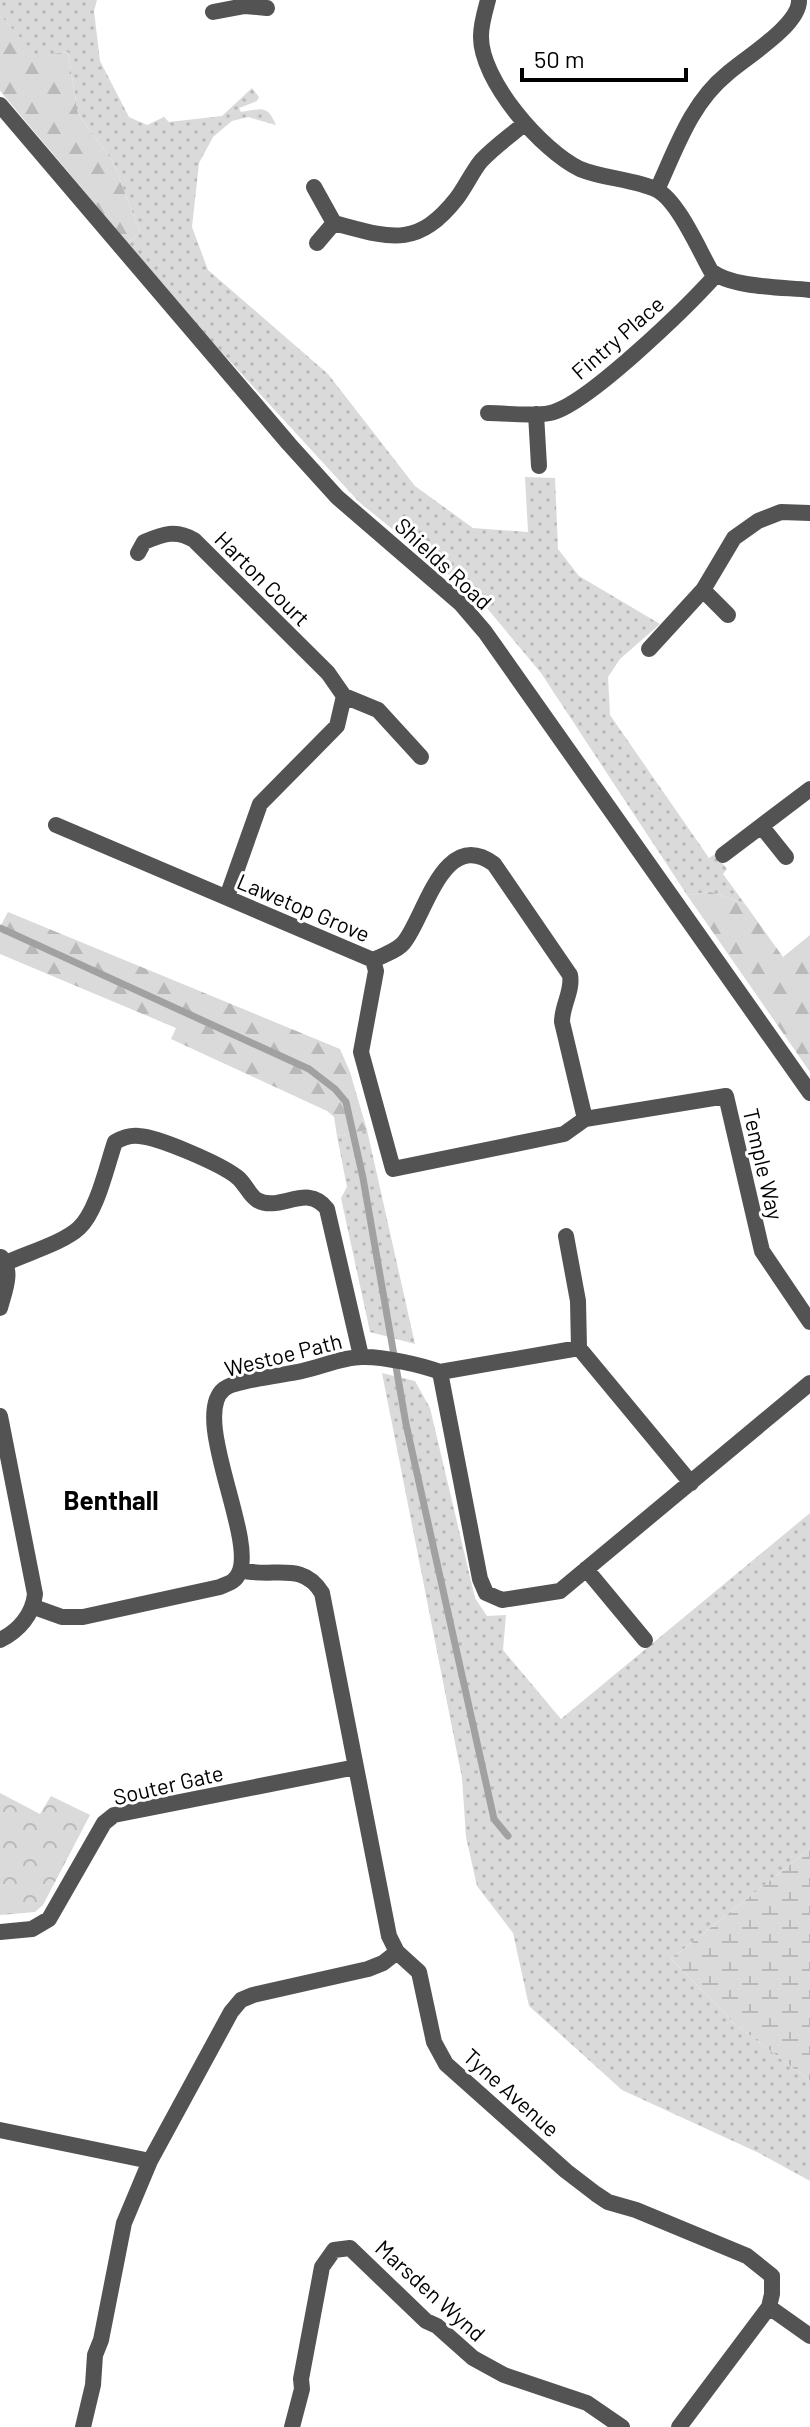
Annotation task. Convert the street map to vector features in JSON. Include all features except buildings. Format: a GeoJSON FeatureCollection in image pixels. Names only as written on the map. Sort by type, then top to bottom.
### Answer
{"type":"FeatureCollection","features":[{"type":"Feature","properties":{"kind":"street"},"geometry":{"type":"LineString","coordinates":[[488,0],[481,36],[483,50],[493,76],[524,124],[569,163],[657,190],[672,203],[716,275],[729,281],[810,290]]}},
{"type":"Feature","properties":{"kind":"street"},"geometry":{"type":"LineString","coordinates":[[213,12],[246,3],[267,8]]}},
{"type":"Feature","properties":{"kind":"street"},"geometry":{"type":"LineString","coordinates":[[657,190],[705,92],[785,28],[803,6]]}},
{"type":"Feature","properties":{"kind":"street","name":"Shields Road"},"geometry":{"type":"LineString","coordinates":[[0,105],[337,497],[461,604],[485,632],[810,1093]]}},
{"type":"Feature","properties":{"kind":"street"},"geometry":{"type":"LineString","coordinates":[[314,187],[334,223],[382,236],[415,234],[438,218],[458,196],[480,162],[524,124]]}},
{"type":"Feature","properties":{"kind":"street"},"geometry":{"type":"LineString","coordinates":[[317,243],[334,223]]}},
{"type":"Feature","properties":{"kind":"street","name":"Fintry Place"},"geometry":{"type":"LineString","coordinates":[[488,413],[553,413],[580,398],[675,318],[716,275]]}},
{"type":"Feature","properties":{"kind":"street"},"geometry":{"type":"LineString","coordinates":[[536,414],[539,466]]}},
{"type":"Feature","properties":{"kind":"street"},"geometry":{"type":"LineString","coordinates":[[649,649],[703,590],[734,538],[758,521],[781,512],[810,513]]}},
{"type":"Feature","properties":{"kind":"street","name":"Harton Court"},"geometry":{"type":"LineString","coordinates":[[138,553],[144,542],[174,532],[183,533],[194,540],[328,673],[344,696],[378,710],[421,757]]}},
{"type":"Feature","properties":{"kind":"street"},"geometry":{"type":"LineString","coordinates":[[703,590],[728,615]]}},
{"type":"Feature","properties":{"kind":"street"},"geometry":{"type":"LineString","coordinates":[[227,897],[260,804],[337,726],[344,696]]}},
{"type":"Feature","properties":{"kind":"street"},"geometry":{"type":"LineString","coordinates":[[723,855],[810,789]]}},
{"type":"Feature","properties":{"kind":"street","name":"Lawetop Grove"},"geometry":{"type":"LineString","coordinates":[[56,825],[373,960],[376,971],[361,1052],[393,1169],[564,1134],[585,1119]]}},
{"type":"Feature","properties":{"kind":"street"},"geometry":{"type":"LineString","coordinates":[[762,827],[786,857]]}},
{"type":"Feature","properties":{"kind":"street"},"geometry":{"type":"LineString","coordinates":[[373,960],[403,945],[443,871],[454,859],[470,855],[485,857],[494,864],[570,975],[572,984],[562,1012],[562,1022],[585,1119]]}},
{"type":"Feature","properties":{"kind":"street","name":"Temple Way"},"geometry":{"type":"LineString","coordinates":[[585,1119],[726,1096],[762,1251],[810,1322]]}},
{"type":"Feature","properties":{"kind":"street"},"geometry":{"type":"LineString","coordinates":[[0,1308],[8,1278],[3,1260],[73,1233],[82,1226],[92,1208],[115,1142],[139,1136],[163,1142],[233,1173],[255,1199],[263,1202],[310,1196],[321,1201],[327,1209],[361,1356]]}},
{"type":"Feature","properties":{"kind":"street"},"geometry":{"type":"LineString","coordinates":[[566,1236],[578,1301],[579,1348],[691,1483]]}},
{"type":"Feature","properties":{"kind":"street","name":"Westoe Path"},"geometry":{"type":"LineString","coordinates":[[241,1570],[240,1548],[215,1433],[213,1408],[216,1398],[230,1385],[283,1376],[361,1356],[426,1366],[440,1372],[579,1348]]}},
{"type":"Feature","properties":{"kind":"street"},"geometry":{"type":"LineString","coordinates":[[440,1372],[480,1579],[486,1593],[502,1600],[560,1591],[810,1383]]}},
{"type":"Feature","properties":{"kind":"street"},"geometry":{"type":"LineString","coordinates":[[0,1416],[35,1594],[34,1607],[22,1624],[0,1640]]}},
{"type":"Feature","properties":{"kind":"street"},"geometry":{"type":"LineString","coordinates":[[586,1569],[645,1640]]}},
{"type":"Feature","properties":{"kind":"street"},"geometry":{"type":"LineString","coordinates":[[34,1607],[62,1617],[83,1617],[220,1587],[234,1582],[241,1570]]}},
{"type":"Feature","properties":{"kind":"street","name":"Tyne Avenue"},"geometry":{"type":"LineString","coordinates":[[241,1570],[270,1574],[294,1572],[308,1576],[322,1593],[389,1936],[397,1952],[419,1972],[434,2042],[446,2064],[566,2171],[608,2202],[636,2210],[747,2256],[762,2267],[772,2276],[769,2307]]}},
{"type":"Feature","properties":{"kind":"street","name":"Souter Gate"},"geometry":{"type":"LineString","coordinates":[[0,1932],[32,1929],[49,1919],[104,1823],[114,1815],[356,1767]]}},
{"type":"Feature","properties":{"kind":"street"},"geometry":{"type":"LineString","coordinates":[[83,2427],[93,2385],[95,2355],[101,2340],[124,2223],[150,2161],[231,2012],[241,2000],[253,1995],[368,1969],[383,1963],[397,1952]]}},
{"type":"Feature","properties":{"kind":"street"},"geometry":{"type":"LineString","coordinates":[[0,2130],[150,2161]]}},
{"type":"Feature","properties":{"kind":"street","name":"Marsden Wynd"},"geometry":{"type":"LineString","coordinates":[[292,2427],[302,2389],[301,2379],[322,2267],[334,2250],[350,2248],[426,2321],[437,2326],[473,2358],[504,2375],[587,2403],[622,2427]]}},
{"type":"Feature","properties":{"kind":"street"},"geometry":{"type":"LineString","coordinates":[[679,2427],[769,2307],[810,2336]]}},
{"type":"Feature","properties":{"kind":"green space"},"geometry":{"type":"Polygon","coordinates":[[[0,0],[97,0],[94,11],[100,61],[129,117],[147,125],[164,117],[169,122],[222,116],[252,88],[259,97],[257,101],[239,108],[241,112],[267,111],[276,125],[248,117],[232,121],[213,137],[199,163],[192,227],[208,270],[328,374],[415,486],[473,528],[528,532],[525,477],[555,478],[558,549],[579,576],[660,624],[620,659],[608,677],[610,715],[709,858],[715,854],[727,869],[723,874],[745,904],[711,892],[687,895],[541,673],[481,601],[359,502],[204,333],[128,243],[140,232],[113,162],[78,114],[68,52],[37,57],[0,15],[0,0]]]}},
{"type":"Feature","properties":{"kind":"green space"},"geometry":{"type":"Polygon","coordinates":[[[0,15],[37,56],[68,52],[78,114],[113,162],[140,232],[128,243],[0,91],[0,15]]]}},
{"type":"Feature","properties":{"kind":"green space"},"geometry":{"type":"Polygon","coordinates":[[[711,892],[745,904],[783,957],[810,935],[810,1072],[687,895],[711,892]]]}},
{"type":"Feature","properties":{"kind":"green space"},"geometry":{"type":"Polygon","coordinates":[[[8,912],[340,1049],[367,1130],[337,1136],[334,1117],[327,1111],[171,1039],[176,1028],[0,954],[0,927],[8,912]]]}},
{"type":"Feature","properties":{"kind":"green space"},"geometry":{"type":"Polygon","coordinates":[[[367,1130],[415,1344],[370,1332],[341,1198],[347,1187],[337,1136],[367,1130]]]}},
{"type":"Feature","properties":{"kind":"green space"},"geometry":{"type":"Polygon","coordinates":[[[382,1373],[415,1381],[430,1408],[475,1598],[487,1616],[506,1615],[503,1650],[561,1719],[810,1513],[810,1849],[671,1959],[734,2023],[810,2081],[810,2181],[759,2153],[622,2090],[529,2006],[513,1933],[477,1886],[466,1837],[462,1778],[382,1373]]]}},
{"type":"Feature","properties":{"kind":"green space"},"geometry":{"type":"Polygon","coordinates":[[[0,1793],[40,1814],[51,1796],[90,1815],[43,1905],[35,1912],[0,1915],[0,1793]]]}},
{"type":"Feature","properties":{"kind":"green space"},"geometry":{"type":"Polygon","coordinates":[[[810,1849],[810,2081],[734,2023],[671,1959],[810,1849]]]}},
{"type":"Feature","properties":{"kind":"waterway"},"geometry":{"type":"LineString","coordinates":[[0,928],[309,1069],[346,1102],[363,1178],[406,1424],[494,1819],[508,1836]]}},
{"type":"Feature","properties":{"kind":"district","name":"Benthall"},"geometry":{"type":"Point","coordinates":[111,1499]}}]}
